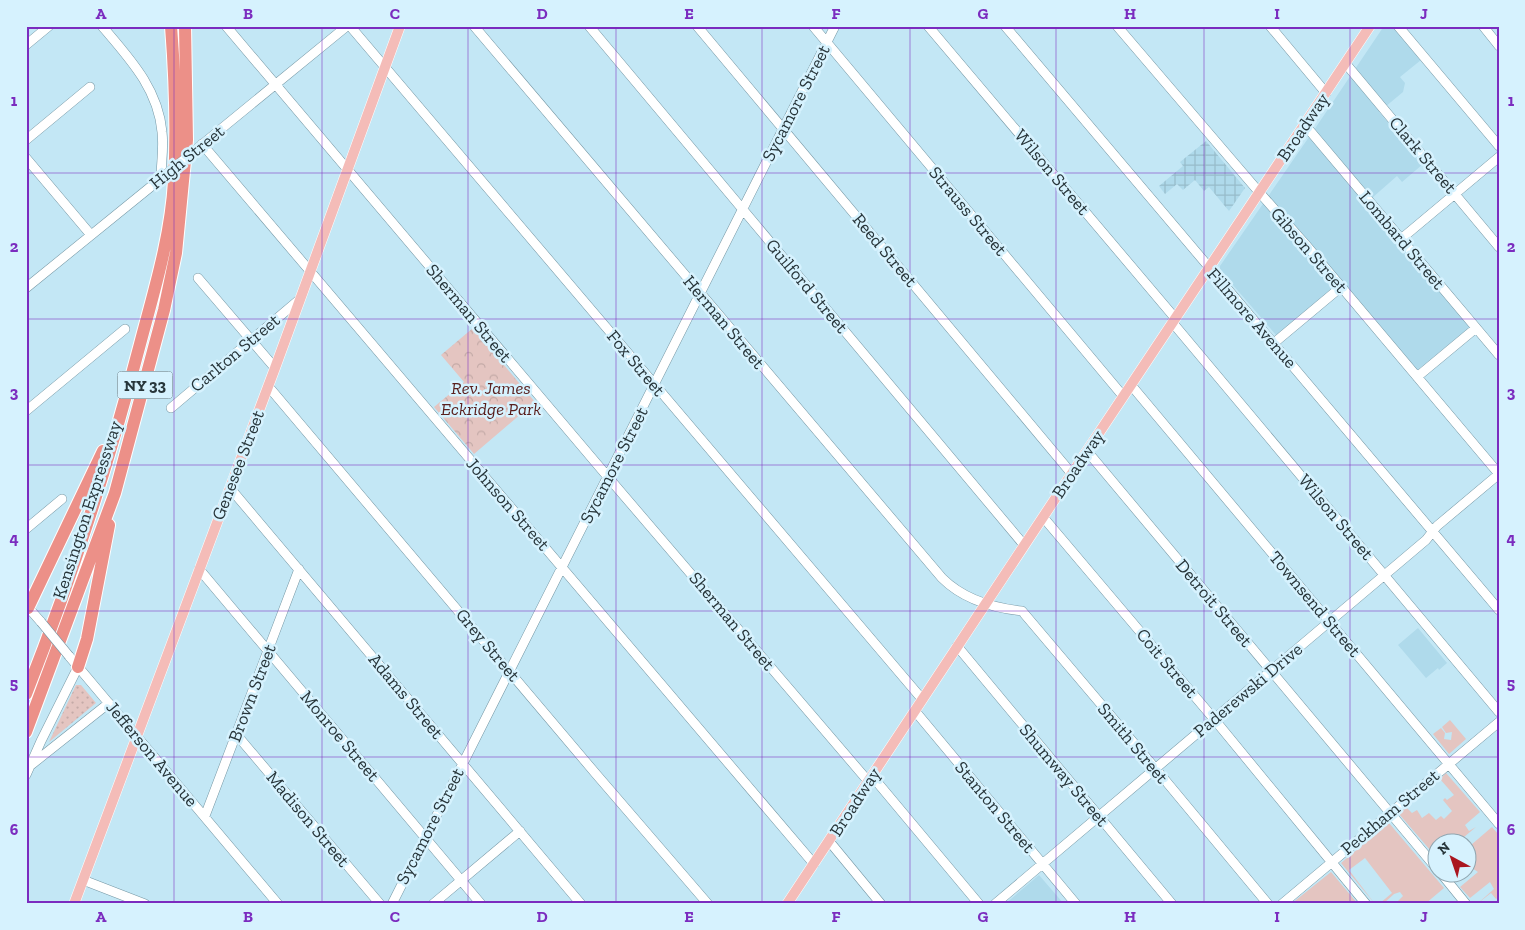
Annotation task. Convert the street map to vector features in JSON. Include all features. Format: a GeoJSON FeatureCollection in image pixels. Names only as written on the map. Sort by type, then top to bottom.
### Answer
{"type":"FeatureCollection","features":[{"type":"Feature","properties":{"kind":"highway","name":"Kensington Expressway"},"geometry":{"type":"LineString","coordinates":[[26,694],[77,555],[126,398],[154,293],[168,229],[174,182],[175,82],[171,26]]}},
{"type":"Feature","properties":{"kind":"highway","name":"Kensington Expressway"},"geometry":{"type":"LineString","coordinates":[[26,732],[115,493],[164,310],[176,253],[187,140],[185,26]]}},
{"type":"Feature","properties":{"kind":"highway"},"geometry":{"type":"LineString","coordinates":[[27,609],[126,398]]}},
{"type":"Feature","properties":{"kind":"highway"},"geometry":{"type":"LineString","coordinates":[[78,667],[87,638],[115,493]]}},
{"type":"Feature","properties":{"kind":"main road","name":"Genesee Street"},"geometry":{"type":"LineString","coordinates":[[74,904],[138,737],[400,26]]}},
{"type":"Feature","properties":{"kind":"main road","name":"Broadway"},"geometry":{"type":"LineString","coordinates":[[787,904],[1370,26]]}},
{"type":"Feature","properties":{"kind":"street"},"geometry":{"type":"LineString","coordinates":[[26,44],[48,26]]}},
{"type":"Feature","properties":{"kind":"street"},"geometry":{"type":"LineString","coordinates":[[102,26],[139,71],[152,94],[157,107],[162,132],[162,177]]}},
{"type":"Feature","properties":{"kind":"street","name":"Sherman Street"},"geometry":{"type":"LineString","coordinates":[[226,26],[608,477],[979,904]]}},
{"type":"Feature","properties":{"kind":"street","name":"High Street"},"geometry":{"type":"LineString","coordinates":[[26,288],[348,26]]}},
{"type":"Feature","properties":{"kind":"street","name":"Fox Street"},"geometry":{"type":"LineString","coordinates":[[348,26],[655,384],[922,700]]}},
{"type":"Feature","properties":{"kind":"street","name":"Herman Street"},"geometry":{"type":"LineString","coordinates":[[474,26],[942,578],[956,590],[986,603]]}},
{"type":"Feature","properties":{"kind":"street","name":"Guilford Street"},"geometry":{"type":"LineString","coordinates":[[589,26],[1024,545]]}},
{"type":"Feature","properties":{"kind":"street","name":"Reed Street"},"geometry":{"type":"LineString","coordinates":[[697,26],[1072,474]]}},
{"type":"Feature","properties":{"kind":"street","name":"Strauss Street"},"geometry":{"type":"LineString","coordinates":[[814,26],[1123,396]]}},
{"type":"Feature","properties":{"kind":"street","name":"Sycamore Street"},"geometry":{"type":"LineString","coordinates":[[392,904],[835,26]]}},
{"type":"Feature","properties":{"kind":"street","name":"Wilson Street"},"geometry":{"type":"LineString","coordinates":[[928,26],[1499,712]]}},
{"type":"Feature","properties":{"kind":"street","name":"Fillmore Avenue"},"geometry":{"type":"LineString","coordinates":[[1005,26],[1499,610]]}},
{"type":"Feature","properties":{"kind":"street","name":"Gibson Street"},"geometry":{"type":"LineString","coordinates":[[1117,26],[1499,474]]}},
{"type":"Feature","properties":{"kind":"street"},"geometry":{"type":"LineString","coordinates":[[1270,26],[1326,93]]}},
{"type":"Feature","properties":{"kind":"street"},"geometry":{"type":"LineString","coordinates":[[1398,26],[1499,146]]}},
{"type":"Feature","properties":{"kind":"street"},"geometry":{"type":"LineString","coordinates":[[1482,26],[1499,46]]}},
{"type":"Feature","properties":{"kind":"street","name":"Clark Street"},"geometry":{"type":"LineString","coordinates":[[1346,64],[1499,247]]}},
{"type":"Feature","properties":{"kind":"street"},"geometry":{"type":"LineString","coordinates":[[26,140],[90,87]]}},
{"type":"Feature","properties":{"kind":"street","name":"Lombard Street"},"geometry":{"type":"LineString","coordinates":[[1304,125],[1499,355]]}},
{"type":"Feature","properties":{"kind":"street","name":"Johnson Street"},"geometry":{"type":"LineString","coordinates":[[200,146],[310,271],[814,864]]}},
{"type":"Feature","properties":{"kind":"street"},"geometry":{"type":"LineString","coordinates":[[26,158],[92,235]]}},
{"type":"Feature","properties":{"kind":"street"},"geometry":{"type":"LineString","coordinates":[[1401,240],[1499,158]]}},
{"type":"Feature","properties":{"kind":"street"},"geometry":{"type":"LineString","coordinates":[[198,278],[274,368]]}},
{"type":"Feature","properties":{"kind":"street"},"geometry":{"type":"LineString","coordinates":[[1274,343],[1341,287]]}},
{"type":"Feature","properties":{"kind":"street","name":"Carlton Street"},"geometry":{"type":"LineString","coordinates":[[171,408],[300,299]]}},
{"type":"Feature","properties":{"kind":"street"},"geometry":{"type":"LineString","coordinates":[[1416,377],[1476,328]]}},
{"type":"Feature","properties":{"kind":"street"},"geometry":{"type":"LineString","coordinates":[[26,411],[125,329]]}},
{"type":"Feature","properties":{"kind":"street","name":"Townsend Street"},"geometry":{"type":"LineString","coordinates":[[1131,385],[1499,824]]}},
{"type":"Feature","properties":{"kind":"street","name":"Grey Street"},"geometry":{"type":"LineString","coordinates":[[268,386],[708,904]]}},
{"type":"Feature","properties":{"kind":"street","name":"Detroit Street"},"geometry":{"type":"LineString","coordinates":[[1087,451],[1428,858]]}},
{"type":"Feature","properties":{"kind":"street","name":"Paderewski Drive"},"geometry":{"type":"LineString","coordinates":[[995,904],[1426,540],[1432,532],[1499,474]]}},
{"type":"Feature","properties":{"kind":"street","name":"Adams Street"},"geometry":{"type":"LineString","coordinates":[[230,488],[581,904]]}},
{"type":"Feature","properties":{"kind":"street"},"geometry":{"type":"LineString","coordinates":[[26,529],[62,499]]}},
{"type":"Feature","properties":{"kind":"street","name":"Coit Street"},"geometry":{"type":"LineString","coordinates":[[1043,517],[1214,719],[1366,904]]}},
{"type":"Feature","properties":{"kind":"street","name":"Monroe Street"},"geometry":{"type":"LineString","coordinates":[[199,569],[481,904]]}},
{"type":"Feature","properties":{"kind":"street","name":"Brown Street"},"geometry":{"type":"LineString","coordinates":[[205,816],[299,569]]}},
{"type":"Feature","properties":{"kind":"street","name":"Smith Street"},"geometry":{"type":"LineString","coordinates":[[986,603],[999,608],[1022,611],[1268,904]]}},
{"type":"Feature","properties":{"kind":"street","name":"Jefferson Avenue"},"geometry":{"type":"LineString","coordinates":[[27,609],[41,622],[278,904]]}},
{"type":"Feature","properties":{"kind":"street","name":"Shumway Street"},"geometry":{"type":"LineString","coordinates":[[957,646],[1172,904]]}},
{"type":"Feature","properties":{"kind":"street"},"geometry":{"type":"LineString","coordinates":[[28,771],[78,667]]}},
{"type":"Feature","properties":{"kind":"street"},"geometry":{"type":"LineString","coordinates":[[28,771],[109,703]]}},
{"type":"Feature","properties":{"kind":"street","name":"Stanton Street"},"geometry":{"type":"LineString","coordinates":[[915,711],[1076,904]]}},
{"type":"Feature","properties":{"kind":"street","name":"Peckham Street"},"geometry":{"type":"LineString","coordinates":[[1282,904],[1499,722]]}},
{"type":"Feature","properties":{"kind":"street","name":"Madison Street"},"geometry":{"type":"LineString","coordinates":[[236,734],[380,904]]}},
{"type":"Feature","properties":{"kind":"street"},"geometry":{"type":"LineString","coordinates":[[433,904],[520,831]]}},
{"type":"Feature","properties":{"kind":"street"},"geometry":{"type":"LineString","coordinates":[[829,841],[881,904]]}},
{"type":"Feature","properties":{"kind":"street"},"geometry":{"type":"LineString","coordinates":[[83,880],[145,904]]}},
{"type":"Feature","properties":{"kind":"street","name":"Detroit Street"},"geometry":{"type":"LineString","coordinates":[[1448,882],[1466,904]]}},
{"type":"Feature","properties":{"kind":"shaded area"},"geometry":{"type":"Polygon","coordinates":[[[1384,26],[1393,26],[1421,60],[1400,77],[1405,83],[1403,92],[1379,112],[1423,164],[1402,182],[1397,176],[1372,198],[1314,130],[1384,26]]]}},
{"type":"Feature","properties":{"kind":"shaded area"},"geometry":{"type":"Polygon","coordinates":[[[1309,137],[1470,327],[1416,371],[1340,281],[1276,335],[1220,270],[1220,266],[1309,137]]]}},
{"type":"Feature","properties":{"kind":"shaded area"},"geometry":{"type":"Polygon","coordinates":[[[1206,141],[1245,188],[1229,211],[1209,187],[1204,191],[1195,180],[1183,190],[1177,184],[1165,194],[1159,186],[1183,166],[1180,162],[1206,141]]]}},
{"type":"Feature","properties":{"kind":"shaded area"},"geometry":{"type":"Polygon","coordinates":[[[1418,628],[1447,663],[1426,678],[1398,645],[1418,628]]]}},
{"type":"Feature","properties":{"kind":"shaded area"},"geometry":{"type":"Polygon","coordinates":[[[1039,875],[1064,904],[1005,904],[1039,875]]]}},
{"type":"Feature","properties":{"kind":"green space","name":"Rev. James Eckridge Park"},"geometry":{"type":"Polygon","coordinates":[[[473,328],[535,402],[474,454],[434,407],[464,382],[441,355],[473,328]]]}},
{"type":"Feature","properties":{"kind":"green space"},"geometry":{"type":"Polygon","coordinates":[[[76,685],[81,685],[96,703],[49,742],[76,685]]]}},
{"type":"Feature","properties":{"kind":"green space"},"geometry":{"type":"Polygon","coordinates":[[[1450,720],[1466,739],[1449,754],[1433,734],[1441,728],[1445,733],[1444,739],[1451,740],[1452,732],[1446,733],[1442,727],[1450,720]]]}},
{"type":"Feature","properties":{"kind":"green space"},"geometry":{"type":"Polygon","coordinates":[[[1446,773],[1480,812],[1465,825],[1469,831],[1476,827],[1470,832],[1428,832],[1428,848],[1399,814],[1406,807],[1412,813],[1417,810],[1422,818],[1429,813],[1436,820],[1441,816],[1444,819],[1452,811],[1443,800],[1445,798],[1447,800],[1454,795],[1440,779],[1446,773]]]}},
{"type":"Feature","properties":{"kind":"green space"},"geometry":{"type":"Polygon","coordinates":[[[1389,823],[1428,869],[1428,882],[1439,882],[1444,888],[1425,904],[1395,904],[1403,896],[1400,892],[1394,894],[1383,904],[1379,904],[1392,893],[1365,858],[1349,870],[1375,904],[1341,863],[1389,823]]]}},
{"type":"Feature","properties":{"kind":"green space"},"geometry":{"type":"Polygon","coordinates":[[[1492,827],[1499,835],[1499,897],[1496,899],[1491,893],[1477,904],[1494,889],[1490,882],[1470,898],[1460,887],[1466,882],[1478,882],[1478,839],[1492,827]]]}},
{"type":"Feature","properties":{"kind":"green space"},"geometry":{"type":"Polygon","coordinates":[[[1331,872],[1358,904],[1319,904],[1315,901],[1309,904],[1291,904],[1331,872]]]}}]}
